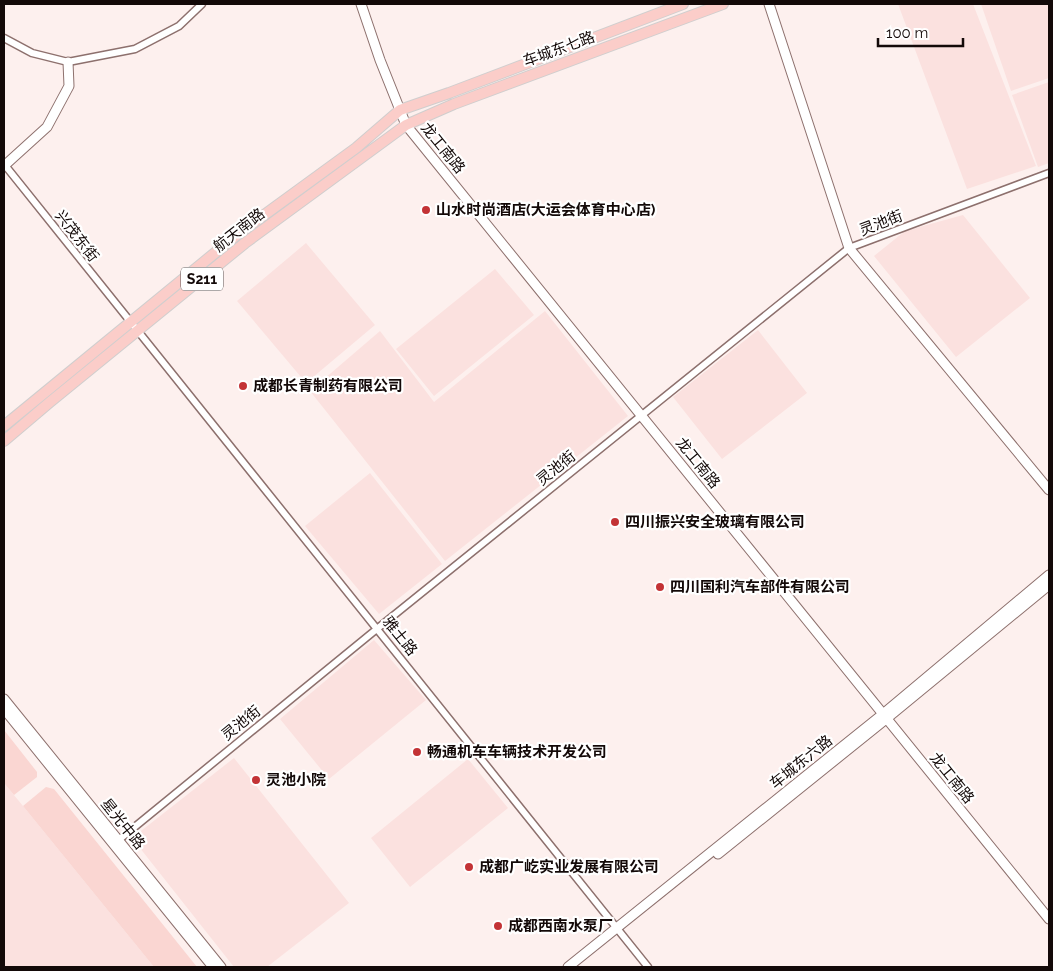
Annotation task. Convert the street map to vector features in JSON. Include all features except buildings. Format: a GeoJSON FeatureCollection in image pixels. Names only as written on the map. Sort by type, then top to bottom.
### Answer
{"type":"FeatureCollection","features":[{"type":"Feature","properties":{"kind":"main road","name":"车城东七路"},"geometry":{"type":"LineString","coordinates":[[400,110],[684,4]]}},
{"type":"Feature","properties":{"kind":"main road","name":"车城东七路"},"geometry":{"type":"LineString","coordinates":[[406,125],[454,104],[723,4]]}},
{"type":"Feature","properties":{"kind":"main road","name":"航天南路"},"geometry":{"type":"LineString","coordinates":[[4,426],[238,234],[356,148],[400,110]]}},
{"type":"Feature","properties":{"kind":"main road","name":"航天南路"},"geometry":{"type":"LineString","coordinates":[[4,441],[245,243],[406,125]]}},
{"type":"Feature","properties":{"kind":"street"},"geometry":{"type":"LineString","coordinates":[[4,38],[32,53],[68,62],[135,49],[179,26],[202,4]]}},
{"type":"Feature","properties":{"kind":"street","name":"龙工南路"},"geometry":{"type":"LineString","coordinates":[[361,4],[380,60],[406,125],[1049,919]]}},
{"type":"Feature","properties":{"kind":"street"},"geometry":{"type":"LineString","coordinates":[[769,4],[849,248],[1049,490]]}},
{"type":"Feature","properties":{"kind":"street"},"geometry":{"type":"LineString","coordinates":[[4,165],[46,127],[69,86],[68,62]]}},
{"type":"Feature","properties":{"kind":"street","name":"兴茂东街"},"geometry":{"type":"LineString","coordinates":[[4,165],[130,322]]}},
{"type":"Feature","properties":{"kind":"street","name":"灵池街"},"geometry":{"type":"LineString","coordinates":[[116,842],[849,248],[1049,173]]}},
{"type":"Feature","properties":{"kind":"street","name":"雅土路"},"geometry":{"type":"LineString","coordinates":[[130,322],[378,628],[648,967]]}},
{"type":"Feature","properties":{"kind":"street","name":"车城东六路"},"geometry":{"type":"LineString","coordinates":[[884,716],[1049,575]]}},
{"type":"Feature","properties":{"kind":"street","name":"车城东六路"},"geometry":{"type":"LineString","coordinates":[[568,967],[618,930],[1049,585]]}},
{"type":"Feature","properties":{"kind":"street","name":"星光中路"},"geometry":{"type":"LineString","coordinates":[[4,699],[213,967]]}},
{"type":"Feature","properties":{"kind":"street","name":"星光中路"},"geometry":{"type":"LineString","coordinates":[[4,709],[222,967]]}},
{"type":"Feature","properties":{"kind":"street","name":"车城东六路"},"geometry":{"type":"LineString","coordinates":[[577,967],[618,930]]}},
{"type":"Feature","properties":{"kind":"shaded area"},"geometry":{"type":"Polygon","coordinates":[[[898,4],[973,4],[1036,166],[967,189],[898,4]]]}},
{"type":"Feature","properties":{"kind":"shaded area"},"geometry":{"type":"Polygon","coordinates":[[[981,4],[1049,4],[1049,78],[1011,91],[981,4]]]}},
{"type":"Feature","properties":{"kind":"shaded area"},"geometry":{"type":"Polygon","coordinates":[[[1049,82],[1049,163],[1038,167],[1012,95],[1049,82]]]}},
{"type":"Feature","properties":{"kind":"shaded area"},"geometry":{"type":"Polygon","coordinates":[[[963,215],[1030,298],[956,357],[874,256],[905,231],[963,215]]]}},
{"type":"Feature","properties":{"kind":"shaded area"},"geometry":{"type":"Polygon","coordinates":[[[306,243],[375,325],[306,383],[237,301],[306,243]]]}},
{"type":"Feature","properties":{"kind":"shaded area"},"geometry":{"type":"Polygon","coordinates":[[[495,269],[534,315],[434,396],[396,349],[495,269]]]}},
{"type":"Feature","properties":{"kind":"shaded area"},"geometry":{"type":"Polygon","coordinates":[[[545,311],[628,416],[445,561],[310,391],[380,331],[434,402],[545,311]]]}},
{"type":"Feature","properties":{"kind":"shaded area"},"geometry":{"type":"Polygon","coordinates":[[[758,330],[807,393],[722,459],[673,397],[758,330]]]}},
{"type":"Feature","properties":{"kind":"shaded area"},"geometry":{"type":"Polygon","coordinates":[[[370,473],[442,564],[379,614],[305,526],[370,473]]]}},
{"type":"Feature","properties":{"kind":"shaded area"},"geometry":{"type":"Polygon","coordinates":[[[374,640],[426,700],[329,779],[280,719],[374,640]]]}},
{"type":"Feature","properties":{"kind":"shaded area"},"geometry":{"type":"Polygon","coordinates":[[[4,730],[37,772],[37,777],[14,795],[4,783],[4,730]]]}},
{"type":"Feature","properties":{"kind":"shaded area"},"geometry":{"type":"Polygon","coordinates":[[[234,758],[349,903],[267,967],[234,967],[132,838],[234,758]]]}},
{"type":"Feature","properties":{"kind":"shaded area"},"geometry":{"type":"Polygon","coordinates":[[[468,759],[508,808],[410,887],[371,838],[468,759]]]}},
{"type":"Feature","properties":{"kind":"shaded area"},"geometry":{"type":"Polygon","coordinates":[[[4,783],[23,806],[154,967],[4,967],[4,783]]]}},
{"type":"Feature","properties":{"kind":"shaded area"},"geometry":{"type":"Polygon","coordinates":[[[46,787],[54,789],[197,967],[154,967],[23,806],[46,787]]]}},
{"type":"Feature","properties":{"kind":"place","name":"山水时尚酒店(大运会体育中心店)"},"geometry":{"type":"Point","coordinates":[426,210]}},
{"type":"Feature","properties":{"kind":"place","name":"成都长青制药有限公司"},"geometry":{"type":"Point","coordinates":[243,386]}},
{"type":"Feature","properties":{"kind":"place","name":"四川振兴安全玻璃有限公司"},"geometry":{"type":"Point","coordinates":[615,522]}},
{"type":"Feature","properties":{"kind":"place","name":"四川国利汽车部件有限公司"},"geometry":{"type":"Point","coordinates":[660,587]}},
{"type":"Feature","properties":{"kind":"place","name":"畅通机车车辆技术开发公司"},"geometry":{"type":"Point","coordinates":[417,752]}},
{"type":"Feature","properties":{"kind":"place","name":"灵池小院"},"geometry":{"type":"Point","coordinates":[256,780]}},
{"type":"Feature","properties":{"kind":"place","name":"成都广屹实业发展有限公司"},"geometry":{"type":"Point","coordinates":[469,867]}},
{"type":"Feature","properties":{"kind":"place","name":"成都西南水泵厂"},"geometry":{"type":"Point","coordinates":[498,926]}}]}
